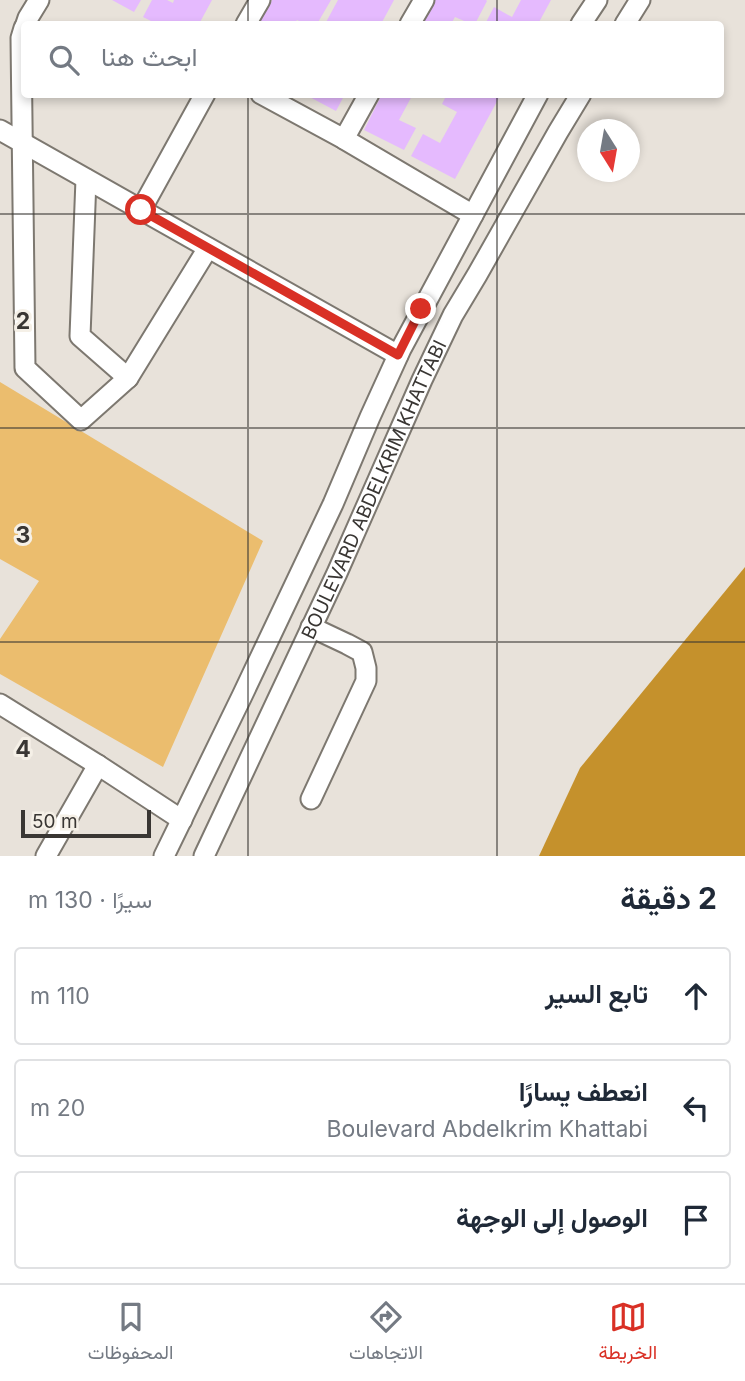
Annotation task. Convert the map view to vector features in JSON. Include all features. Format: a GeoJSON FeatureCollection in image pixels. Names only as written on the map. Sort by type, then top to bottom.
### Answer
{"type":"FeatureCollection","features":[{"type":"Feature","properties":{"kind":"street"},"geometry":{"type":"LineString","coordinates":[[27,21],[39,0]]}},
{"type":"Feature","properties":{"kind":"street"},"geometry":{"type":"LineString","coordinates":[[248,21],[260,0]]}},
{"type":"Feature","properties":{"kind":"street"},"geometry":{"type":"LineString","coordinates":[[412,21],[424,0]]}},
{"type":"Feature","properties":{"kind":"street"},"geometry":{"type":"LineString","coordinates":[[583,21],[597,0]]}},
{"type":"Feature","properties":{"kind":"street"},"geometry":{"type":"LineString","coordinates":[[627,21],[640,0]]}},
{"type":"Feature","properties":{"kind":"street"},"geometry":{"type":"LineString","coordinates":[[22,98],[25,368],[81,420],[128,378],[208,248]]}},
{"type":"Feature","properties":{"kind":"street"},"geometry":{"type":"LineString","coordinates":[[141,210],[203,98]]}},
{"type":"Feature","properties":{"kind":"street"},"geometry":{"type":"LineString","coordinates":[[268,98],[473,215]]}},
{"type":"Feature","properties":{"kind":"street"},"geometry":{"type":"LineString","coordinates":[[344,139],[367,98]]}},
{"type":"Feature","properties":{"kind":"street","name":"BOULEVARD ABDELKRIM KHATTABI"},"geometry":{"type":"LineString","coordinates":[[164,856],[333,504],[398,355],[536,98]]}},
{"type":"Feature","properties":{"kind":"street","name":"BOULEVARD ABDELKRIM KHATTABI"},"geometry":{"type":"LineString","coordinates":[[204,856],[337,573],[453,315],[579,98]]}},
{"type":"Feature","properties":{"kind":"street"},"geometry":{"type":"LineString","coordinates":[[0,130],[398,355]]}},
{"type":"Feature","properties":{"kind":"street"},"geometry":{"type":"LineString","coordinates":[[86,179],[80,336],[128,378]]}},
{"type":"Feature","properties":{"kind":"street"},"geometry":{"type":"LineString","coordinates":[[310,627],[362,652],[366,668],[366,681],[311,799]]}},
{"type":"Feature","properties":{"kind":"street"},"geometry":{"type":"LineString","coordinates":[[0,704],[182,820]]}},
{"type":"Feature","properties":{"kind":"street"},"geometry":{"type":"LineString","coordinates":[[46,856],[98,765]]}},
{"type":"Feature","properties":{"kind":"shaded area"},"geometry":{"type":"Polygon","coordinates":[[[0,382],[263,541],[163,767],[0,674],[0,639],[39,581],[0,559],[0,382]]]}},
{"type":"Feature","properties":{"kind":"shaded area"},"geometry":{"type":"Polygon","coordinates":[[[745,567],[745,856],[539,856],[580,768],[745,567]]]}},
{"type":"Feature","properties":{"kind":"building"},"geometry":{"type":"Polygon","coordinates":[[[112,0],[141,0],[134,12],[112,0]]]}},
{"type":"Feature","properties":{"kind":"building"},"geometry":{"type":"Polygon","coordinates":[[[152,0],[167,0],[173,3],[174,0],[212,0],[201,21],[151,21],[143,17],[152,0]]]}},
{"type":"Feature","properties":{"kind":"building"},"geometry":{"type":"Polygon","coordinates":[[[272,0],[331,0],[319,21],[261,21],[272,0]]]}},
{"type":"Feature","properties":{"kind":"building"},"geometry":{"type":"Polygon","coordinates":[[[338,0],[394,0],[383,21],[327,21],[338,0]]]}},
{"type":"Feature","properties":{"kind":"building"},"geometry":{"type":"Polygon","coordinates":[[[431,0],[487,1],[477,21],[464,21],[455,17],[453,21],[420,21],[431,0]]]}},
{"type":"Feature","properties":{"kind":"building"},"geometry":{"type":"Polygon","coordinates":[[[521,0],[551,0],[540,21],[487,21],[494,7],[512,17],[521,0]]]}},
{"type":"Feature","properties":{"kind":"building"},"geometry":{"type":"Polygon","coordinates":[[[312,98],[343,98],[336,111],[312,98]]]}},
{"type":"Feature","properties":{"kind":"building"},"geometry":{"type":"Polygon","coordinates":[[[380,98],[411,98],[399,120],[416,128],[404,150],[364,130],[380,98]]]}},
{"type":"Feature","properties":{"kind":"building"},"geometry":{"type":"Polygon","coordinates":[[[445,98],[499,98],[455,179],[411,156],[423,134],[440,143],[457,112],[442,104],[445,98]]]}},
{"type":"Feature","properties":{"kind":"route"},"geometry":{"type":"LineString","coordinates":[[141,210],[398,355],[421,309]]}}]}
